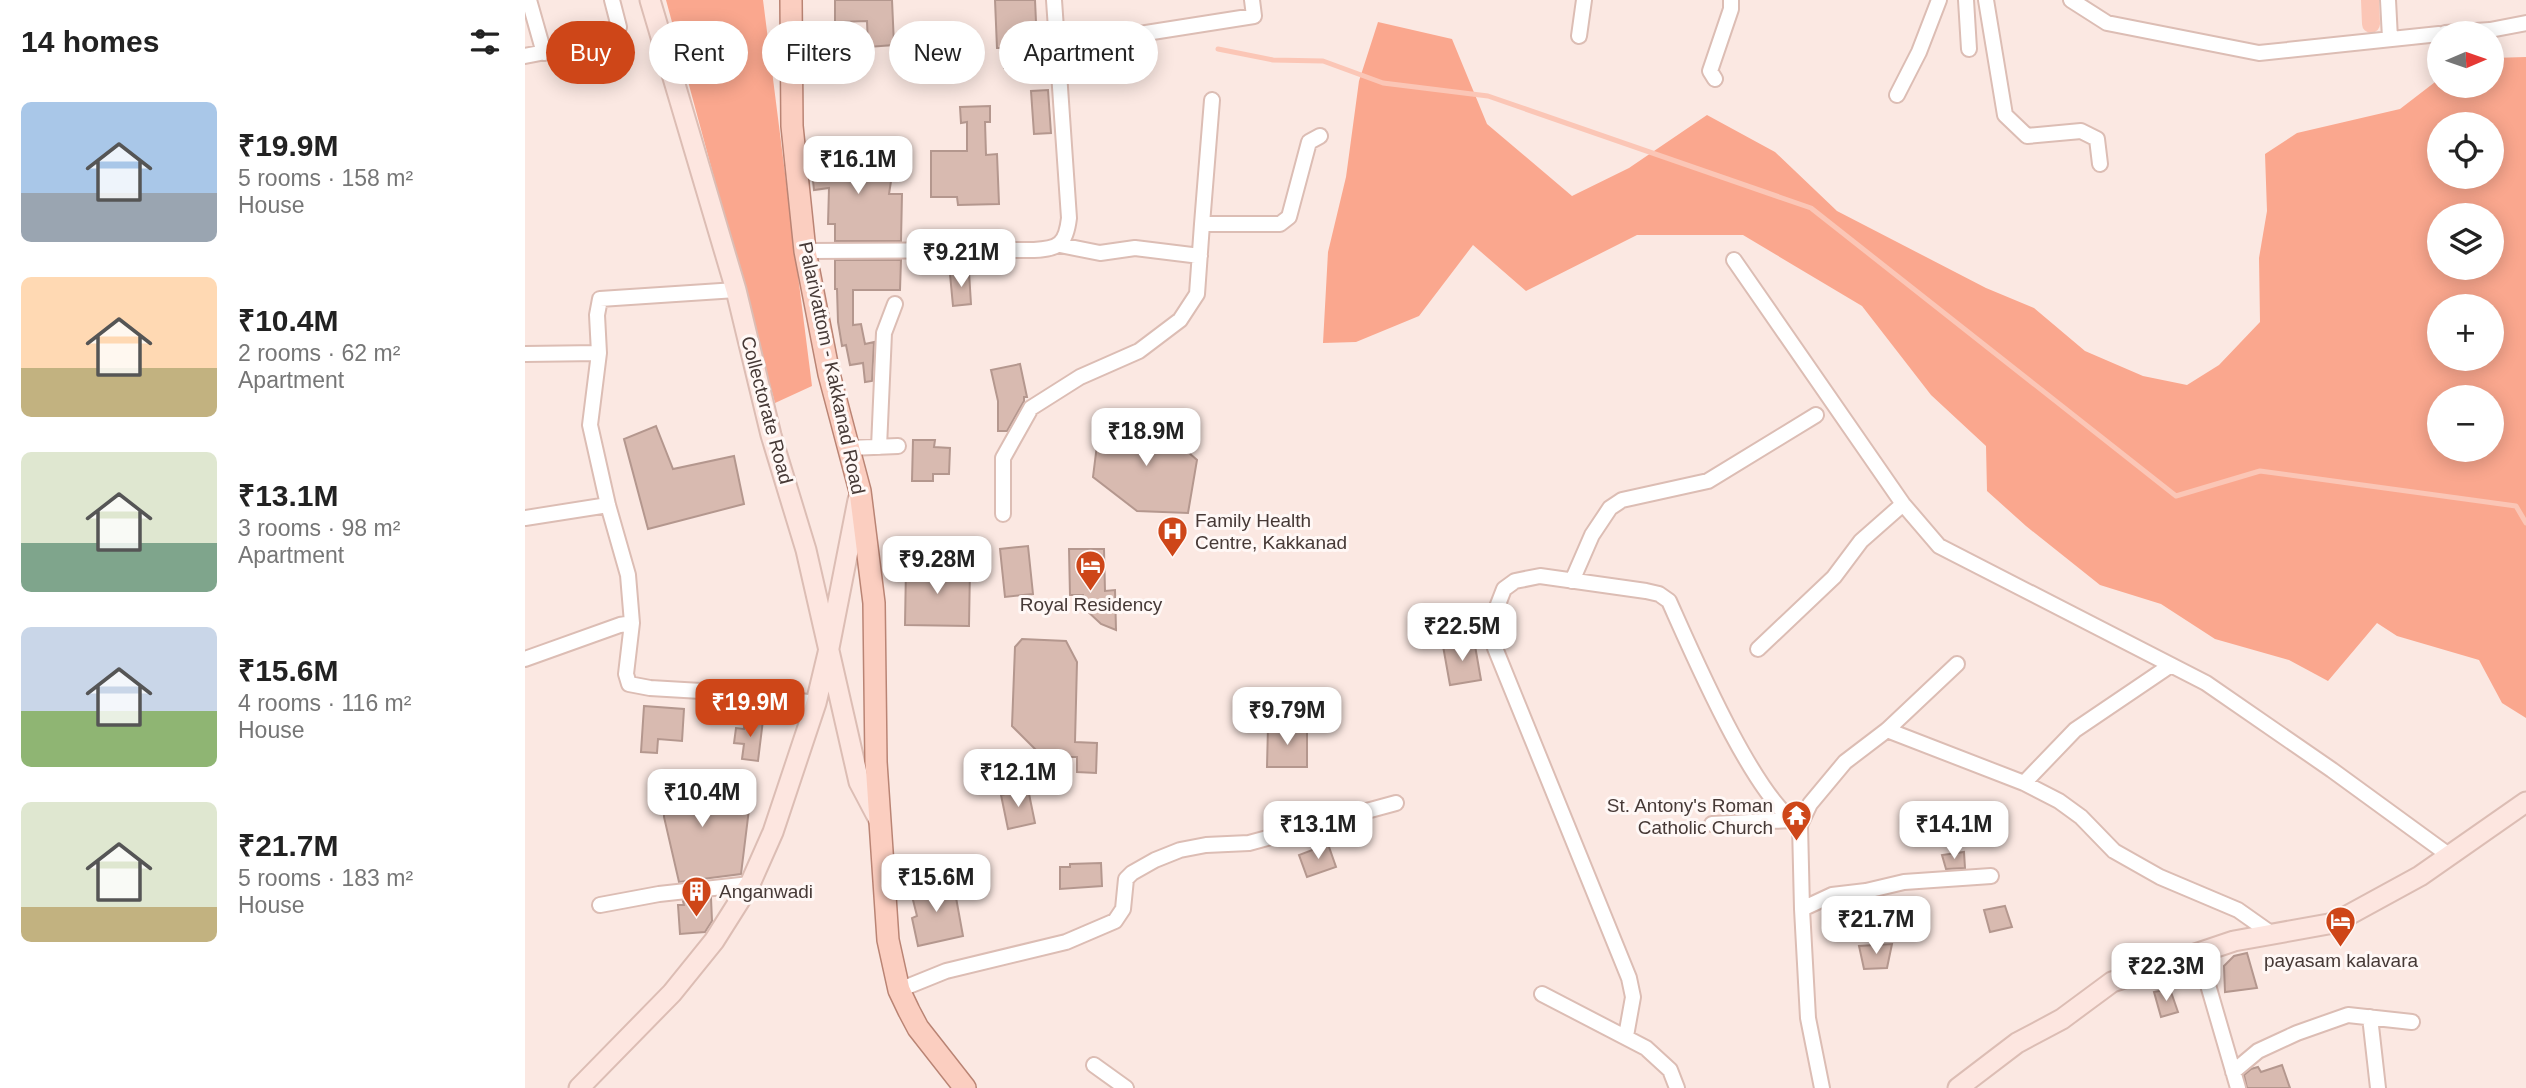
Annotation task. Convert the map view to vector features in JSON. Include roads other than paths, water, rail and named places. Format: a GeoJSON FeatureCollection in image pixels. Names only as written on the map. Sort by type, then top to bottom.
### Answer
{"type":"FeatureCollection","features":[{"type":"Feature","properties":{"kind":"main road","name":"Palarivattom - Kakkanad Road"},"geometry":{"type":"LineString","coordinates":[[791,0],[792,125],[804,251],[829,374],[860,491],[874,603],[880,821],[888,940],[899,990],[918,1028],[965,1088]]}},
{"type":"Feature","properties":{"kind":"street"},"geometry":{"type":"LineString","coordinates":[[529,0],[544,53]]}},
{"type":"Feature","properties":{"kind":"street"},"geometry":{"type":"LineString","coordinates":[[525,56],[613,39],[619,27],[612,0]]}},
{"type":"Feature","properties":{"kind":"street","name":"Collectorate Road"},"geometry":{"type":"LineString","coordinates":[[650,0],[736,290],[771,435],[806,550],[859,782],[880,821]]}},
{"type":"Feature","properties":{"kind":"street"},"geometry":{"type":"LineString","coordinates":[[1054,0],[1055,21]]}},
{"type":"Feature","properties":{"kind":"street"},"geometry":{"type":"LineString","coordinates":[[1158,31],[1254,16],[1252,0]]}},
{"type":"Feature","properties":{"kind":"street"},"geometry":{"type":"LineString","coordinates":[[1579,36],[1584,0]]}},
{"type":"Feature","properties":{"kind":"street"},"geometry":{"type":"LineString","coordinates":[[1715,79],[1710,71],[1731,9],[1731,0]]}},
{"type":"Feature","properties":{"kind":"street"},"geometry":{"type":"LineString","coordinates":[[1897,95],[1919,52],[1939,0]]}},
{"type":"Feature","properties":{"kind":"street"},"geometry":{"type":"LineString","coordinates":[[1966,0],[1969,49]]}},
{"type":"Feature","properties":{"kind":"street"},"geometry":{"type":"LineString","coordinates":[[1986,0],[2005,115],[2027,136],[2081,131],[2097,139],[2100,164]]}},
{"type":"Feature","properties":{"kind":"street"},"geometry":{"type":"LineString","coordinates":[[2388,0],[2390,38]]}},
{"type":"Feature","properties":{"kind":"street"},"geometry":{"type":"LineString","coordinates":[[2075,1],[2107,23],[2259,53],[2427,35]]}},
{"type":"Feature","properties":{"kind":"street"},"geometry":{"type":"LineString","coordinates":[[2504,27],[2526,23]]}},
{"type":"Feature","properties":{"kind":"street"},"geometry":{"type":"LineString","coordinates":[[804,251],[1051,250],[1059,246],[1068,229],[1069,218],[1060,84]]}},
{"type":"Feature","properties":{"kind":"street"},"geometry":{"type":"LineString","coordinates":[[1003,514],[1003,458],[1031,408],[1080,377],[1139,351],[1179,320],[1197,294],[1212,100]]}},
{"type":"Feature","properties":{"kind":"street"},"geometry":{"type":"LineString","coordinates":[[1202,224],[1280,224],[1289,217],[1309,142],[1319,136]]}},
{"type":"Feature","properties":{"kind":"street"},"geometry":{"type":"LineString","coordinates":[[1059,246],[1100,253],[1135,248],[1200,256]]}},
{"type":"Feature","properties":{"kind":"street"},"geometry":{"type":"LineString","coordinates":[[1734,260],[1903,504],[1939,545],[2217,691],[2450,856]]}},
{"type":"Feature","properties":{"kind":"street"},"geometry":{"type":"LineString","coordinates":[[736,290],[600,299],[597,315],[599,352],[590,425],[608,505],[628,575],[632,623],[627,674],[629,684],[650,688],[735,693],[816,703]]}},
{"type":"Feature","properties":{"kind":"street"},"geometry":{"type":"LineString","coordinates":[[879,447],[884,333],[895,304]]}},
{"type":"Feature","properties":{"kind":"street"},"geometry":{"type":"LineString","coordinates":[[525,354],[599,352]]}},
{"type":"Feature","properties":{"kind":"street"},"geometry":{"type":"LineString","coordinates":[[1572,581],[1592,535],[1610,508],[1622,500],[1708,481],[1816,415]]}},
{"type":"Feature","properties":{"kind":"street"},"geometry":{"type":"LineString","coordinates":[[849,448],[898,446]]}},
{"type":"Feature","properties":{"kind":"street"},"geometry":{"type":"LineString","coordinates":[[579,1088],[672,993],[714,941],[750,884],[773,832],[816,703],[860,491]]}},
{"type":"Feature","properties":{"kind":"street"},"geometry":{"type":"LineString","coordinates":[[1758,649],[1834,577],[1861,541],[1903,504]]}},
{"type":"Feature","properties":{"kind":"street"},"geometry":{"type":"LineString","coordinates":[[525,518],[608,505]]}},
{"type":"Feature","properties":{"kind":"street"},"geometry":{"type":"LineString","coordinates":[[1626,1036],[1633,997],[1629,978],[1495,648],[1497,607],[1504,589],[1515,581],[1540,576],[1646,591],[1659,594],[1669,601],[1712,694],[1749,762],[1773,802],[1796,822]]}},
{"type":"Feature","properties":{"kind":"street"},"geometry":{"type":"LineString","coordinates":[[525,659],[632,623]]}},
{"type":"Feature","properties":{"kind":"street"},"geometry":{"type":"LineString","coordinates":[[1822,1088],[1808,1018],[1796,822],[1846,762],[1887,730],[1957,664]]}},
{"type":"Feature","properties":{"kind":"street"},"geometry":{"type":"LineString","coordinates":[[2024,783],[2075,730],[2171,665]]}},
{"type":"Feature","properties":{"kind":"street"},"geometry":{"type":"LineString","coordinates":[[1887,730],[2024,783],[2059,801],[2081,817],[2114,851],[2160,877],[2238,910],[2272,934]]}},
{"type":"Feature","properties":{"kind":"street"},"geometry":{"type":"LineString","coordinates":[[1958,1088],[2017,1043],[2062,1019],[2112,982],[2234,941],[2334,923],[2420,876],[2526,802]]}},
{"type":"Feature","properties":{"kind":"street"},"geometry":{"type":"LineString","coordinates":[[899,990],[946,971],[1066,942],[1115,921],[1123,909],[1126,879],[1155,860],[1180,850],[1206,845],[1249,844],[1396,803]]}},
{"type":"Feature","properties":{"kind":"street"},"geometry":{"type":"LineString","coordinates":[[1712,824],[1796,822]]}},
{"type":"Feature","properties":{"kind":"street"},"geometry":{"type":"LineString","coordinates":[[1802,909],[1832,895],[1866,891],[1904,882],[1991,876]]}},
{"type":"Feature","properties":{"kind":"street"},"geometry":{"type":"LineString","coordinates":[[600,905],[669,892],[750,884]]}},
{"type":"Feature","properties":{"kind":"street"},"geometry":{"type":"LineString","coordinates":[[2199,954],[2238,1088]]}},
{"type":"Feature","properties":{"kind":"street"},"geometry":{"type":"LineString","coordinates":[[1542,994],[1646,1048],[1671,1070],[1677,1088]]}},
{"type":"Feature","properties":{"kind":"street"},"geometry":{"type":"LineString","coordinates":[[2233,1072],[2258,1051],[2297,1033],[2348,1015],[2412,1021]]}},
{"type":"Feature","properties":{"kind":"street"},"geometry":{"type":"LineString","coordinates":[[2370,1017],[2378,1088]]}},
{"type":"Feature","properties":{"kind":"street"},"geometry":{"type":"LineString","coordinates":[[1094,1065],[1126,1088]]}},
{"type":"Feature","properties":{"kind":"waterway"},"geometry":{"type":"LineString","coordinates":[[2370,0],[2371,24]]}},
{"type":"Feature","properties":{"kind":"waterway"},"geometry":{"type":"LineString","coordinates":[[1218,49],[1273,60],[1323,61],[1383,83],[1488,96],[1811,208],[2176,496],[2260,471],[2516,506],[2526,523]]}},
{"type":"Feature","properties":{"kind":"place","name":"Family Health Centre, Kakkanad"},"geometry":{"type":"Point","coordinates":[1172,558]}},
{"type":"Feature","properties":{"kind":"place","name":"Royal Residency"},"geometry":{"type":"Point","coordinates":[1091,592]}},
{"type":"Feature","properties":{"kind":"place","name":"St. Antony's Roman Catholic Church"},"geometry":{"type":"Point","coordinates":[1796,843]}},
{"type":"Feature","properties":{"kind":"place","name":"Anganwadi"},"geometry":{"type":"Point","coordinates":[696,918]}},
{"type":"Feature","properties":{"kind":"place","name":"payasam kalavara"},"geometry":{"type":"Point","coordinates":[2341,948]}}]}
